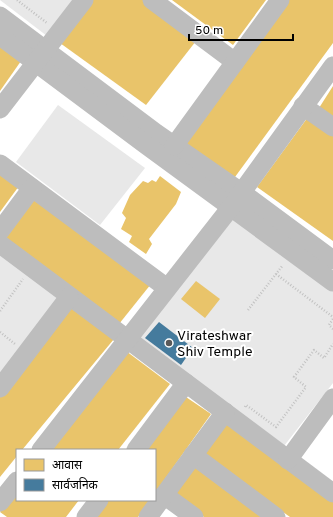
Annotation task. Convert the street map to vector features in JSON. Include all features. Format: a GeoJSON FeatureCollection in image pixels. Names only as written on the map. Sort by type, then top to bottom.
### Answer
{"type":"FeatureCollection","features":[{"type":"Feature","properties":{"kind":"street"},"geometry":{"type":"LineString","coordinates":[[0,109],[84,0]]}},
{"type":"Feature","properties":{"kind":"street"},"geometry":{"type":"LineString","coordinates":[[152,0],[235,62]]}},
{"type":"Feature","properties":{"kind":"street"},"geometry":{"type":"LineString","coordinates":[[174,146],[280,0]]}},
{"type":"Feature","properties":{"kind":"street"},"geometry":{"type":"LineString","coordinates":[[0,16],[40,56],[236,200],[301,236],[333,260]]}},
{"type":"Feature","properties":{"kind":"street"},"geometry":{"type":"LineString","coordinates":[[0,36],[40,56],[174,146],[312,267],[333,282]]}},
{"type":"Feature","properties":{"kind":"street"},"geometry":{"type":"LineString","coordinates":[[42,449],[236,200],[333,66]]}},
{"type":"Feature","properties":{"kind":"street"},"geometry":{"type":"LineString","coordinates":[[303,106],[333,127]]}},
{"type":"Feature","properties":{"kind":"street"},"geometry":{"type":"LineString","coordinates":[[0,164],[167,288]]}},
{"type":"Feature","properties":{"kind":"street"},"geometry":{"type":"LineString","coordinates":[[0,231],[32,188]]}},
{"type":"Feature","properties":{"kind":"street"},"geometry":{"type":"LineString","coordinates":[[301,236],[312,267]]}},
{"type":"Feature","properties":{"kind":"street"},"geometry":{"type":"LineString","coordinates":[[0,244],[333,493]]}},
{"type":"Feature","properties":{"kind":"street"},"geometry":{"type":"LineString","coordinates":[[0,388],[69,297]]}},
{"type":"Feature","properties":{"kind":"street"},"geometry":{"type":"LineString","coordinates":[[137,449],[186,383]]}},
{"type":"Feature","properties":{"kind":"street"},"geometry":{"type":"LineString","coordinates":[[288,460],[332,403]]}},
{"type":"Feature","properties":{"kind":"street"},"geometry":{"type":"LineString","coordinates":[[148,517],[194,455],[230,416]]}},
{"type":"Feature","properties":{"kind":"street"},"geometry":{"type":"LineString","coordinates":[[194,455],[276,517]]}},
{"type":"Feature","properties":{"kind":"street"},"geometry":{"type":"LineString","coordinates":[[0,502],[16,482]]}},
{"type":"Feature","properties":{"kind":"street"},"geometry":{"type":"LineString","coordinates":[[164,495],[194,517]]}},
{"type":"Feature","properties":{"kind":"street"},"geometry":{"type":"LineString","coordinates":[[86,517],[98,501]]}},
{"type":"Feature","properties":{"kind":"path"},"geometry":{"type":"LineString","coordinates":[[17,0],[47,23],[51,17]]}},
{"type":"Feature","properties":{"kind":"path"},"geometry":{"type":"LineString","coordinates":[[248,310],[285,262]]}},
{"type":"Feature","properties":{"kind":"path"},"geometry":{"type":"LineString","coordinates":[[0,311],[26,274]]}},
{"type":"Feature","properties":{"kind":"path"},"geometry":{"type":"LineString","coordinates":[[276,274],[333,318],[329,325],[333,329]]}},
{"type":"Feature","properties":{"kind":"path"},"geometry":{"type":"LineString","coordinates":[[0,332],[18,347]]}},
{"type":"Feature","properties":{"kind":"path"},"geometry":{"type":"LineString","coordinates":[[230,416],[246,405],[276,427],[306,387],[294,377],[314,350],[324,358],[333,344]]}},
{"type":"Feature","properties":{"kind":"shaded area"},"geometry":{"type":"Polygon","coordinates":[[[0,0],[73,0],[47,36],[0,0]]]}},
{"type":"Feature","properties":{"kind":"shaded area"},"geometry":{"type":"Polygon","coordinates":[[[58,105],[145,168],[100,225],[16,162],[58,105]]]}},
{"type":"Feature","properties":{"kind":"shaded area"},"geometry":{"type":"Polygon","coordinates":[[[232,215],[333,289],[333,383],[284,446],[138,337],[232,215]]]}},
{"type":"Feature","properties":{"kind":"shaded area"},"geometry":{"type":"Polygon","coordinates":[[[0,248],[63,297],[0,378],[0,248]]]}},
{"type":"Feature","properties":{"kind":"building: आवास"},"geometry":{"type":"Polygon","coordinates":[[[92,0],[143,0],[196,41],[146,105],[60,43],[92,0]]]}},
{"type":"Feature","properties":{"kind":"building: आवास"},"geometry":{"type":"Polygon","coordinates":[[[172,0],[266,0],[233,45],[172,0]]]}},
{"type":"Feature","properties":{"kind":"building: आवास"},"geometry":{"type":"Polygon","coordinates":[[[288,0],[333,0],[333,43],[235,177],[184,143],[288,0]]]}},
{"type":"Feature","properties":{"kind":"building: आवास"},"geometry":{"type":"Polygon","coordinates":[[[0,46],[21,61],[0,91],[0,46]]]}},
{"type":"Feature","properties":{"kind":"building: आवास"},"geometry":{"type":"Polygon","coordinates":[[[333,86],[333,117],[319,108],[333,86]]]}},
{"type":"Feature","properties":{"kind":"building: आवास"},"geometry":{"type":"Polygon","coordinates":[[[308,117],[333,136],[333,241],[257,187],[308,117]]]}},
{"type":"Feature","properties":{"kind":"building: आवास"},"geometry":{"type":"Polygon","coordinates":[[[0,172],[19,186],[0,212],[0,172]]]}},
{"type":"Feature","properties":{"kind":"building: आवास"},"geometry":{"type":"Polygon","coordinates":[[[160,176],[181,192],[176,204],[149,239],[152,244],[146,254],[129,242],[132,236],[121,229],[126,218],[122,213],[130,195],[143,181],[148,183],[152,180],[156,182],[160,176]]]}},
{"type":"Feature","properties":{"kind":"building: आवास"},"geometry":{"type":"Polygon","coordinates":[[[34,194],[151,284],[119,324],[3,238],[34,194]]]}},
{"type":"Feature","properties":{"kind":"building: आवास"},"geometry":{"type":"Polygon","coordinates":[[[196,281],[220,299],[205,318],[181,299],[196,281]]]}},
{"type":"Feature","properties":{"kind":"building: आवास"},"geometry":{"type":"Polygon","coordinates":[[[69,305],[114,339],[23,449],[16,449],[16,457],[0,477],[0,394],[69,305]]]}},
{"type":"Feature","properties":{"kind":"building: आवास"},"geometry":{"type":"Polygon","coordinates":[[[126,351],[170,384],[119,449],[49,449],[126,351]]]}},
{"type":"Feature","properties":{"kind":"building: आवास"},"geometry":{"type":"Polygon","coordinates":[[[183,395],[211,414],[156,492],[156,449],[144,449],[183,395]]]}},
{"type":"Feature","properties":{"kind":"building: आवास"},"geometry":{"type":"Polygon","coordinates":[[[226,420],[333,501],[333,517],[290,517],[201,453],[226,420]]]}},
{"type":"Feature","properties":{"kind":"building: आवास"},"geometry":{"type":"Polygon","coordinates":[[[193,464],[266,517],[204,517],[172,494],[193,464]]]}},
{"type":"Feature","properties":{"kind":"building: आवास"},"geometry":{"type":"Polygon","coordinates":[[[16,491],[16,501],[78,501],[66,517],[7,517],[0,512],[16,491]]]}},
{"type":"Feature","properties":{"kind":"building: आवास"},"geometry":{"type":"Polygon","coordinates":[[[105,501],[149,501],[138,517],[94,517],[105,501]]]}},
{"type":"Feature","properties":{"kind":"building: सार्वजनिक","name":"Virateshwar Shiv Temple"},"geometry":{"type":"Polygon","coordinates":[[[159,322],[193,348],[181,365],[145,338],[159,322]]]}},
{"type":"Feature","properties":{"kind":"place","name":"Virateshwar Shiv Temple"},"geometry":{"type":"Point","coordinates":[169,343]}}]}
